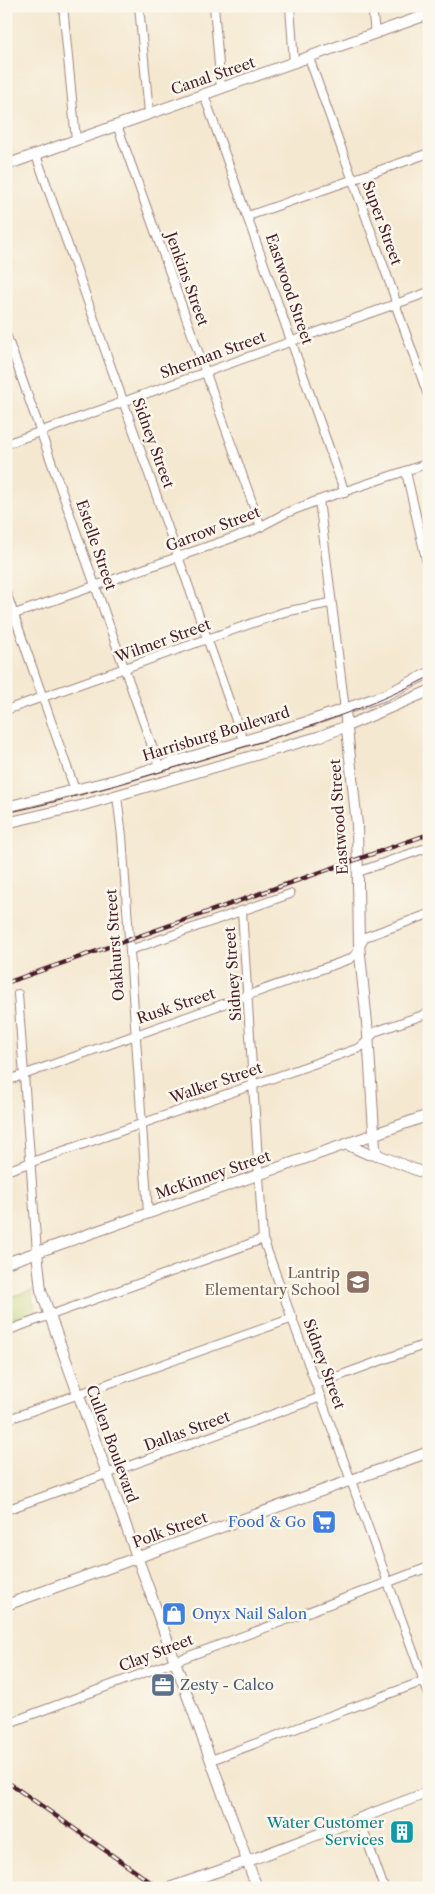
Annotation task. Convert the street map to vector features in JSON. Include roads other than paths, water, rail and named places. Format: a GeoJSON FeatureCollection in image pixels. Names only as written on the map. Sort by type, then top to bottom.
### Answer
{"type":"FeatureCollection","features":[{"type":"Feature","properties":{"kind":"street"},"geometry":{"type":"LineString","coordinates":[[63,6],[76,140]]}},
{"type":"Feature","properties":{"kind":"street"},"geometry":{"type":"LineString","coordinates":[[139,6],[150,114]]}},
{"type":"Feature","properties":{"kind":"street"},"geometry":{"type":"LineString","coordinates":[[214,6],[221,89]]}},
{"type":"Feature","properties":{"kind":"street"},"geometry":{"type":"LineString","coordinates":[[290,6],[294,63]]}},
{"type":"Feature","properties":{"kind":"street"},"geometry":{"type":"LineString","coordinates":[[372,6],[375,34]]}},
{"type":"Feature","properties":{"kind":"street","name":"Canal Street"},"geometry":{"type":"LineString","coordinates":[[6,165],[429,14]]}},
{"type":"Feature","properties":{"kind":"street","name":"Super Street"},"geometry":{"type":"LineString","coordinates":[[309,58],[429,398]]}},
{"type":"Feature","properties":{"kind":"street","name":"Eastwood Street"},"geometry":{"type":"LineString","coordinates":[[204,95],[345,492]]}},
{"type":"Feature","properties":{"kind":"street","name":"Jenkins Street"},"geometry":{"type":"LineString","coordinates":[[117,125],[260,527]]}},
{"type":"Feature","properties":{"kind":"street"},"geometry":{"type":"LineString","coordinates":[[248,216],[429,153]]}},
{"type":"Feature","properties":{"kind":"street","name":"Sidney Street"},"geometry":{"type":"LineString","coordinates":[[36,155],[243,740]]}},
{"type":"Feature","properties":{"kind":"street","name":"Sherman Street"},"geometry":{"type":"LineString","coordinates":[[6,444],[429,292]]}},
{"type":"Feature","properties":{"kind":"street","name":"Estelle Street"},"geometry":{"type":"LineString","coordinates":[[6,334],[159,766]]}},
{"type":"Feature","properties":{"kind":"street","name":"Garrow Street"},"geometry":{"type":"LineString","coordinates":[[10,616],[260,527],[286,513],[319,500],[429,463]]}},
{"type":"Feature","properties":{"kind":"street"},"geometry":{"type":"LineString","coordinates":[[406,472],[429,572]]}},
{"type":"Feature","properties":{"kind":"street","name":"Eastwood Street"},"geometry":{"type":"LineString","coordinates":[[319,500],[330,603],[347,726],[357,825],[360,945],[375,1148],[378,1154]]}},
{"type":"Feature","properties":{"kind":"street"},"geometry":{"type":"LineString","coordinates":[[6,592],[10,616],[43,697],[75,790]]}},
{"type":"Feature","properties":{"kind":"street","name":"Wilmer Street"},"geometry":{"type":"LineString","coordinates":[[6,710],[284,612],[330,603]]}},
{"type":"Feature","properties":{"kind":"street","name":"Harrisburg Boulevard"},"geometry":{"type":"LineString","coordinates":[[6,807],[115,780],[345,710],[384,695],[429,673]]}},
{"type":"Feature","properties":{"kind":"street","name":"Harrisburg Boulevard"},"geometry":{"type":"LineString","coordinates":[[6,823],[117,796],[347,726],[429,691]]}},
{"type":"Feature","properties":{"kind":"street","name":"Oakhurst Street"},"geometry":{"type":"LineString","coordinates":[[117,796],[122,836],[148,1213]]}},
{"type":"Feature","properties":{"kind":"street"},"geometry":{"type":"LineString","coordinates":[[358,872],[429,847]]}},
{"type":"Feature","properties":{"kind":"street"},"geometry":{"type":"LineString","coordinates":[[130,950],[290,894]]}},
{"type":"Feature","properties":{"kind":"street","name":"Sidney Street"},"geometry":{"type":"LineString","coordinates":[[242,911],[263,1240],[388,1582],[426,1680],[429,1696]]}},
{"type":"Feature","properties":{"kind":"street","name":"Rusk Street"},"geometry":{"type":"LineString","coordinates":[[6,1081],[350,959],[356,954],[365,937],[370,934],[429,914]]}},
{"type":"Feature","properties":{"kind":"street","name":"Cullen Boulevard"},"geometry":{"type":"LineString","coordinates":[[18,994],[41,1290],[257,1888]]}},
{"type":"Feature","properties":{"kind":"street","name":"Walker Street"},"geometry":{"type":"LineString","coordinates":[[6,1172],[359,1048],[377,1031],[429,1013]]}},
{"type":"Feature","properties":{"kind":"street","name":"McKinney Street"},"geometry":{"type":"LineString","coordinates":[[6,1263],[429,1115]]}},
{"type":"Feature","properties":{"kind":"street"},"geometry":{"type":"LineString","coordinates":[[346,1144],[368,1154],[378,1154],[429,1175]]}},
{"type":"Feature","properties":{"kind":"street"},"geometry":{"type":"LineString","coordinates":[[6,1331],[263,1240]]}},
{"type":"Feature","properties":{"kind":"street"},"geometry":{"type":"LineString","coordinates":[[6,1420],[293,1318]]}},
{"type":"Feature","properties":{"kind":"street"},"geometry":{"type":"LineString","coordinates":[[317,1384],[429,1343]]}},
{"type":"Feature","properties":{"kind":"street","name":"Dallas Street"},"geometry":{"type":"LineString","coordinates":[[6,1510],[321,1397]]}},
{"type":"Feature","properties":{"kind":"street","name":"Polk Street"},"geometry":{"type":"LineString","coordinates":[[6,1605],[429,1452]]}},
{"type":"Feature","properties":{"kind":"street","name":"Clay Street"},"geometry":{"type":"LineString","coordinates":[[6,1724],[429,1567]]}},
{"type":"Feature","properties":{"kind":"street"},"geometry":{"type":"LineString","coordinates":[[211,1760],[426,1680]]}},
{"type":"Feature","properties":{"kind":"street"},"geometry":{"type":"LineString","coordinates":[[169,1888],[248,1861],[429,1792]]}},
{"type":"Feature","properties":{"kind":"street"},"geometry":{"type":"LineString","coordinates":[[359,1818],[384,1888]]}},
{"type":"Feature","properties":{"kind":"tram line"},"geometry":{"type":"LineString","coordinates":[[6,813],[106,788],[290,733],[374,702],[429,677]]}},
{"type":"Feature","properties":{"kind":"railway"},"geometry":{"type":"LineString","coordinates":[[6,983],[429,834]]}},
{"type":"Feature","properties":{"kind":"railway"},"geometry":{"type":"LineString","coordinates":[[6,1781],[159,1888]]}},
{"type":"Feature","properties":{"kind":"place","name":"Lantrip Elementary School"},"geometry":{"type":"Point","coordinates":[358,1282]}},
{"type":"Feature","properties":{"kind":"place","name":"Food & Go"},"geometry":{"type":"Point","coordinates":[324,1522]}},
{"type":"Feature","properties":{"kind":"place","name":"Onyx Nail Salon"},"geometry":{"type":"Point","coordinates":[174,1614]}},
{"type":"Feature","properties":{"kind":"place","name":"Zesty - Calco"},"geometry":{"type":"Point","coordinates":[163,1685]}},
{"type":"Feature","properties":{"kind":"place","name":"Water Customer Services"},"geometry":{"type":"Point","coordinates":[402,1832]}}]}
